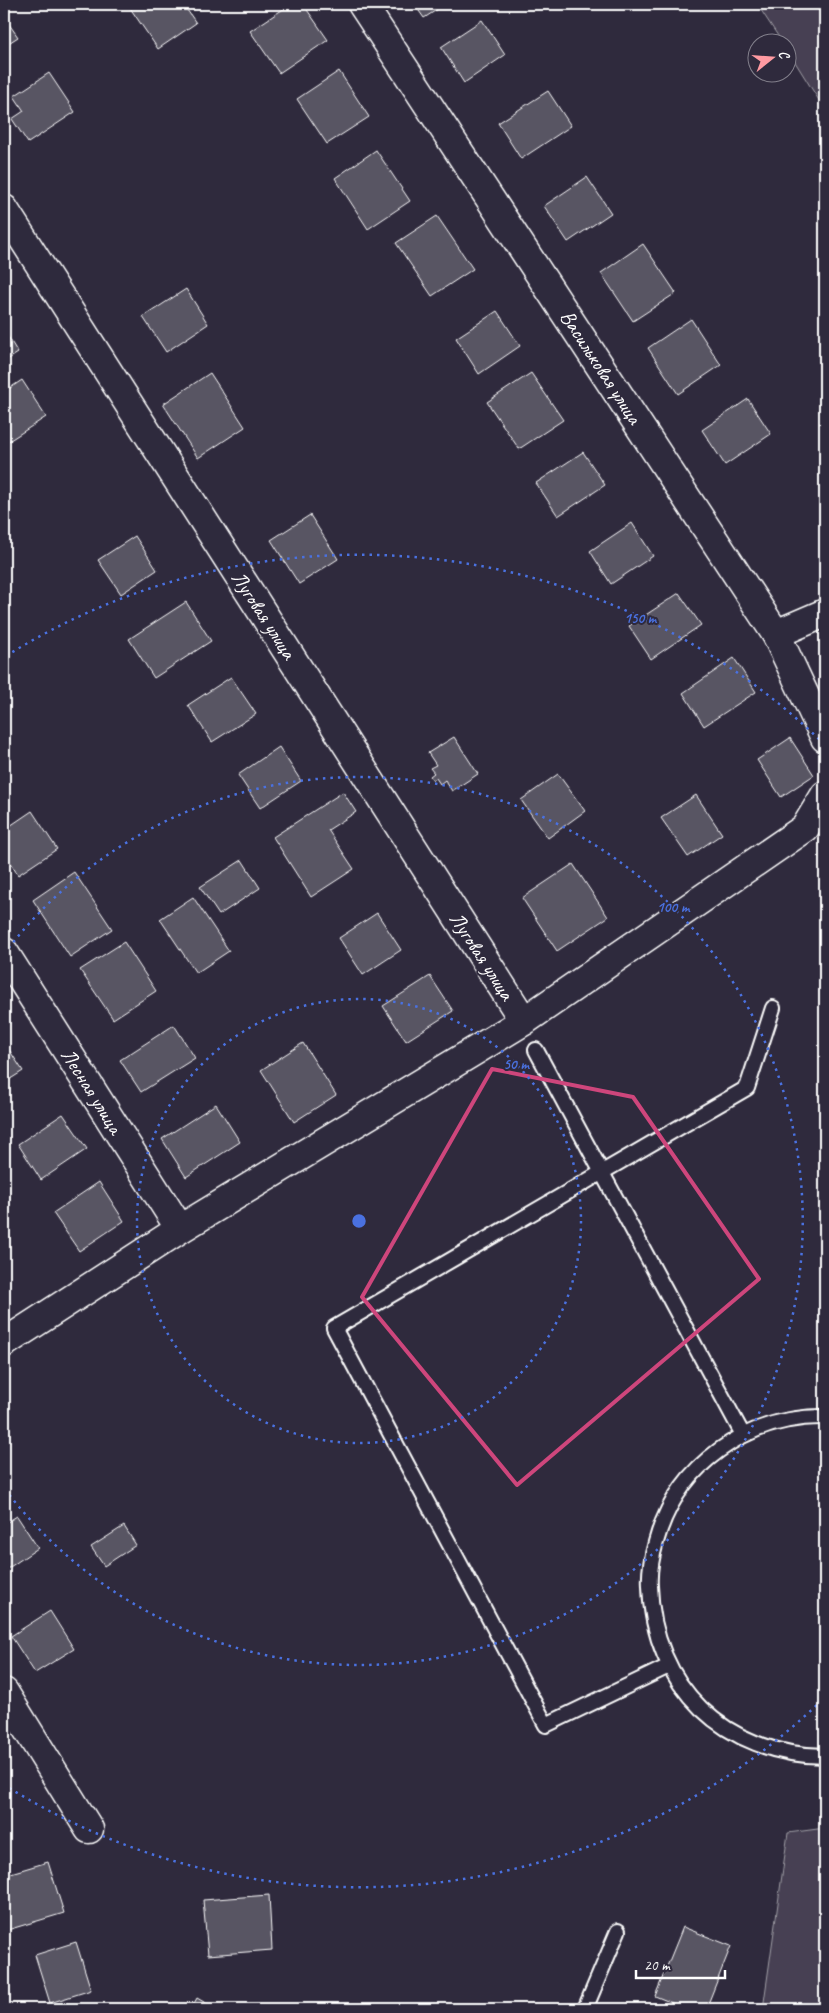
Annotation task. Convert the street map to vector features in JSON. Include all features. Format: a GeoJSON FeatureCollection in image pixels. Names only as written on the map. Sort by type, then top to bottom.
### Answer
{"type":"FeatureCollection","features":[{"type":"Feature","properties":{"kind":"street","name":"Васильковая улица"},"geometry":{"type":"LineString","coordinates":[[362,4],[776,634],[825,738]]}},
{"type":"Feature","properties":{"kind":"street","name":"Луговая улица"},"geometry":{"type":"LineString","coordinates":[[4,209],[524,1021]]}},
{"type":"Feature","properties":{"kind":"street"},"geometry":{"type":"LineString","coordinates":[[776,634],[825,613]]}},
{"type":"Feature","properties":{"kind":"street"},"geometry":{"type":"LineString","coordinates":[[4,1343],[180,1229],[524,1021],[805,828],[825,795]]}},
{"type":"Feature","properties":{"kind":"street","name":"Лесная улица"},"geometry":{"type":"LineString","coordinates":[[4,952],[180,1229]]}},
{"type":"Feature","properties":{"kind":"street"},"geometry":{"type":"LineString","coordinates":[[4,1692],[89,1829]]}},
{"type":"Feature","properties":{"kind":"lane"},"geometry":{"type":"LineString","coordinates":[[669,1666],[546,1725],[334,1328],[747,1088],[773,1008]]}},
{"type":"Feature","properties":{"kind":"lane"},"geometry":{"type":"LineString","coordinates":[[536,1050],[744,1435]]}},
{"type":"Feature","properties":{"kind":"lane"},"geometry":{"type":"LineString","coordinates":[[825,1417],[807,1417],[780,1421],[753,1430],[728,1443],[706,1460],[686,1481],[671,1504],[660,1530],[652,1557],[650,1585],[652,1613],[658,1640],[669,1666],[684,1690],[703,1710],[725,1728],[750,1742],[776,1751],[804,1756],[825,1756]]}},
{"type":"Feature","properties":{"kind":"lane"},"geometry":{"type":"LineString","coordinates":[[585,2009],[618,1931]]}},
{"type":"Feature","properties":{"kind":"highlighted area"},"geometry":{"type":"Polygon","coordinates":[[[492,1069],[633,1097],[759,1279],[517,1485],[362,1297],[492,1069]]]}},
{"type":"Feature","properties":{"kind":"shaded area"},"geometry":{"type":"Polygon","coordinates":[[[757,4],[825,4],[825,110],[796,63],[796,32],[775,32],[757,4]]]}},
{"type":"Feature","properties":{"kind":"shaded area"},"geometry":{"type":"Polygon","coordinates":[[[825,1828],[825,2009],[763,2009],[788,1833],[825,1828]]]}},
{"type":"Feature","properties":{"kind":"building"},"geometry":{"type":"Polygon","coordinates":[[[183,4],[196,23],[158,49],[128,5],[183,4]]]}},
{"type":"Feature","properties":{"kind":"building"},"geometry":{"type":"Polygon","coordinates":[[[291,4],[303,4],[328,40],[279,73],[250,31],[291,4]]]}},
{"type":"Feature","properties":{"kind":"building"},"geometry":{"type":"Polygon","coordinates":[[[414,4],[446,4],[424,18],[414,4]]]}},
{"type":"Feature","properties":{"kind":"building"},"geometry":{"type":"Polygon","coordinates":[[[4,17],[18,37],[4,46],[4,17]]]}},
{"type":"Feature","properties":{"kind":"building"},"geometry":{"type":"Polygon","coordinates":[[[482,20],[505,55],[464,83],[441,47],[482,20]]]}},
{"type":"Feature","properties":{"kind":"building"},"geometry":{"type":"Polygon","coordinates":[[[339,71],[369,117],[327,144],[297,99],[339,71]]]}},
{"type":"Feature","properties":{"kind":"building"},"geometry":{"type":"Polygon","coordinates":[[[49,73],[75,112],[28,143],[12,119],[24,111],[14,96],[49,73]]]}},
{"type":"Feature","properties":{"kind":"building"},"geometry":{"type":"Polygon","coordinates":[[[548,91],[571,126],[521,159],[498,123],[548,91]]]}},
{"type":"Feature","properties":{"kind":"building"},"geometry":{"type":"Polygon","coordinates":[[[376,150],[410,201],[368,229],[335,178],[376,150]]]}},
{"type":"Feature","properties":{"kind":"building"},"geometry":{"type":"Polygon","coordinates":[[[587,177],[611,213],[568,242],[544,206],[587,177]]]}},
{"type":"Feature","properties":{"kind":"building"},"geometry":{"type":"Polygon","coordinates":[[[437,216],[473,269],[432,296],[396,243],[437,216]]]}},
{"type":"Feature","properties":{"kind":"building"},"geometry":{"type":"Polygon","coordinates":[[[643,244],[676,293],[633,321],[601,273],[643,244]]]}},
{"type":"Feature","properties":{"kind":"building"},"geometry":{"type":"Polygon","coordinates":[[[186,289],[208,324],[166,352],[143,317],[186,289]]]}},
{"type":"Feature","properties":{"kind":"building"},"geometry":{"type":"Polygon","coordinates":[[[497,311],[520,346],[479,374],[456,338],[497,311]]]}},
{"type":"Feature","properties":{"kind":"building"},"geometry":{"type":"Polygon","coordinates":[[[691,319],[721,365],[678,394],[648,348],[691,319]]]}},
{"type":"Feature","properties":{"kind":"building"},"geometry":{"type":"Polygon","coordinates":[[[4,330],[18,353],[4,362],[4,330]]]}},
{"type":"Feature","properties":{"kind":"building"},"geometry":{"type":"Polygon","coordinates":[[[210,373],[245,427],[198,458],[163,404],[210,373]]]}},
{"type":"Feature","properties":{"kind":"building"},"geometry":{"type":"Polygon","coordinates":[[[531,373],[563,420],[519,449],[487,402],[531,373]]]}},
{"type":"Feature","properties":{"kind":"building"},"geometry":{"type":"Polygon","coordinates":[[[22,380],[46,417],[4,444],[4,392],[22,380]]]}},
{"type":"Feature","properties":{"kind":"building"},"geometry":{"type":"Polygon","coordinates":[[[748,399],[771,434],[725,465],[702,430],[748,399]]]}},
{"type":"Feature","properties":{"kind":"building"},"geometry":{"type":"Polygon","coordinates":[[[583,452],[605,485],[558,516],[536,483],[583,452]]]}},
{"type":"Feature","properties":{"kind":"building"},"geometry":{"type":"Polygon","coordinates":[[[310,515],[338,559],[299,584],[271,540],[310,515]]]}},
{"type":"Feature","properties":{"kind":"building"},"geometry":{"type":"Polygon","coordinates":[[[632,523],[653,556],[611,584],[590,551],[632,523]]]}},
{"type":"Feature","properties":{"kind":"building"},"geometry":{"type":"Polygon","coordinates":[[[135,536],[157,570],[121,594],[98,560],[135,536]]]}},
{"type":"Feature","properties":{"kind":"building"},"geometry":{"type":"Polygon","coordinates":[[[679,593],[701,625],[651,659],[629,626],[679,593]]]}},
{"type":"Feature","properties":{"kind":"building"},"geometry":{"type":"Polygon","coordinates":[[[186,602],[211,641],[154,678],[129,639],[186,602]]]}},
{"type":"Feature","properties":{"kind":"building"},"geometry":{"type":"Polygon","coordinates":[[[734,658],[756,692],[704,726],[683,693],[734,658]]]}},
{"type":"Feature","properties":{"kind":"building"},"geometry":{"type":"Polygon","coordinates":[[[231,677],[256,714],[212,742],[188,705],[231,677]]]}},
{"type":"Feature","properties":{"kind":"building"},"geometry":{"type":"Polygon","coordinates":[[[454,737],[478,774],[452,791],[445,780],[440,784],[436,778],[433,780],[430,776],[434,773],[430,768],[436,765],[428,753],[454,737]]]}},
{"type":"Feature","properties":{"kind":"building"},"geometry":{"type":"Polygon","coordinates":[[[790,738],[814,775],[781,797],[757,760],[790,738]]]}},
{"type":"Feature","properties":{"kind":"building"},"geometry":{"type":"Polygon","coordinates":[[[279,747],[301,781],[260,808],[238,775],[279,747]]]}},
{"type":"Feature","properties":{"kind":"building"},"geometry":{"type":"Polygon","coordinates":[[[558,774],[585,811],[548,838],[521,800],[558,774]]]}},
{"type":"Feature","properties":{"kind":"building"},"geometry":{"type":"Polygon","coordinates":[[[343,792],[356,812],[328,830],[354,869],[311,897],[273,837],[343,792]]]}},
{"type":"Feature","properties":{"kind":"building"},"geometry":{"type":"Polygon","coordinates":[[[696,795],[722,834],[688,857],[661,818],[696,795]]]}},
{"type":"Feature","properties":{"kind":"building"},"geometry":{"type":"Polygon","coordinates":[[[32,811],[57,849],[18,875],[4,853],[4,830],[32,811]]]}},
{"type":"Feature","properties":{"kind":"building"},"geometry":{"type":"Polygon","coordinates":[[[242,860],[260,888],[219,915],[200,887],[242,860]]]}},
{"type":"Feature","properties":{"kind":"building"},"geometry":{"type":"Polygon","coordinates":[[[573,864],[608,917],[557,951],[522,898],[573,864]]]}},
{"type":"Feature","properties":{"kind":"building"},"geometry":{"type":"Polygon","coordinates":[[[74,872],[112,929],[70,957],[33,900],[74,872]]]}},
{"type":"Feature","properties":{"kind":"building"},"geometry":{"type":"Polygon","coordinates":[[[193,897],[229,951],[196,973],[160,919],[193,897]]]}},
{"type":"Feature","properties":{"kind":"building"},"geometry":{"type":"Polygon","coordinates":[[[377,913],[401,950],[363,975],[339,938],[377,913]]]}},
{"type":"Feature","properties":{"kind":"building"},"geometry":{"type":"Polygon","coordinates":[[[124,942],[156,991],[113,1019],[80,970],[124,942]]]}},
{"type":"Feature","properties":{"kind":"building"},"geometry":{"type":"Polygon","coordinates":[[[430,976],[453,1011],[406,1041],[383,1006],[430,976]]]}},
{"type":"Feature","properties":{"kind":"building"},"geometry":{"type":"Polygon","coordinates":[[[174,1025],[195,1058],[141,1092],[120,1060],[174,1025]]]}},
{"type":"Feature","properties":{"kind":"building"},"geometry":{"type":"Polygon","coordinates":[[[4,1042],[23,1071],[4,1083],[4,1042]]]}},
{"type":"Feature","properties":{"kind":"building"},"geometry":{"type":"Polygon","coordinates":[[[303,1043],[336,1095],[294,1122],[261,1070],[303,1043]]]}},
{"type":"Feature","properties":{"kind":"building"},"geometry":{"type":"Polygon","coordinates":[[[216,1104],[240,1142],[186,1177],[162,1139],[216,1104]]]}},
{"type":"Feature","properties":{"kind":"building"},"geometry":{"type":"Polygon","coordinates":[[[63,1114],[87,1149],[41,1180],[18,1144],[63,1114]]]}},
{"type":"Feature","properties":{"kind":"building"},"geometry":{"type":"Polygon","coordinates":[[[99,1182],[124,1221],[79,1251],[53,1213],[99,1182]]]}},
{"type":"Feature","properties":{"kind":"building"},"geometry":{"type":"Polygon","coordinates":[[[17,1516],[38,1548],[4,1571],[4,1524],[17,1516]]]}},
{"type":"Feature","properties":{"kind":"building"},"geometry":{"type":"Polygon","coordinates":[[[124,1526],[136,1545],[104,1566],[91,1547],[124,1526]]]}},
{"type":"Feature","properties":{"kind":"building"},"geometry":{"type":"Polygon","coordinates":[[[50,1611],[74,1649],[35,1673],[11,1636],[50,1611]]]}},
{"type":"Feature","properties":{"kind":"building"},"geometry":{"type":"Polygon","coordinates":[[[48,1862],[64,1913],[4,1931],[4,1875],[48,1862]]]}},
{"type":"Feature","properties":{"kind":"building"},"geometry":{"type":"Polygon","coordinates":[[[269,1895],[272,1950],[208,1955],[203,1900],[269,1895]]]}},
{"type":"Feature","properties":{"kind":"building"},"geometry":{"type":"Polygon","coordinates":[[[683,1927],[731,1946],[706,2009],[687,2009],[655,1996],[683,1927]]]}},
{"type":"Feature","properties":{"kind":"building"},"geometry":{"type":"Polygon","coordinates":[[[76,1942],[91,1990],[50,2003],[35,1955],[76,1942]]]}},
{"type":"Feature","properties":{"kind":"building"},"geometry":{"type":"Polygon","coordinates":[[[197,1998],[216,2009],[191,2009],[197,1998]]]}}]}
